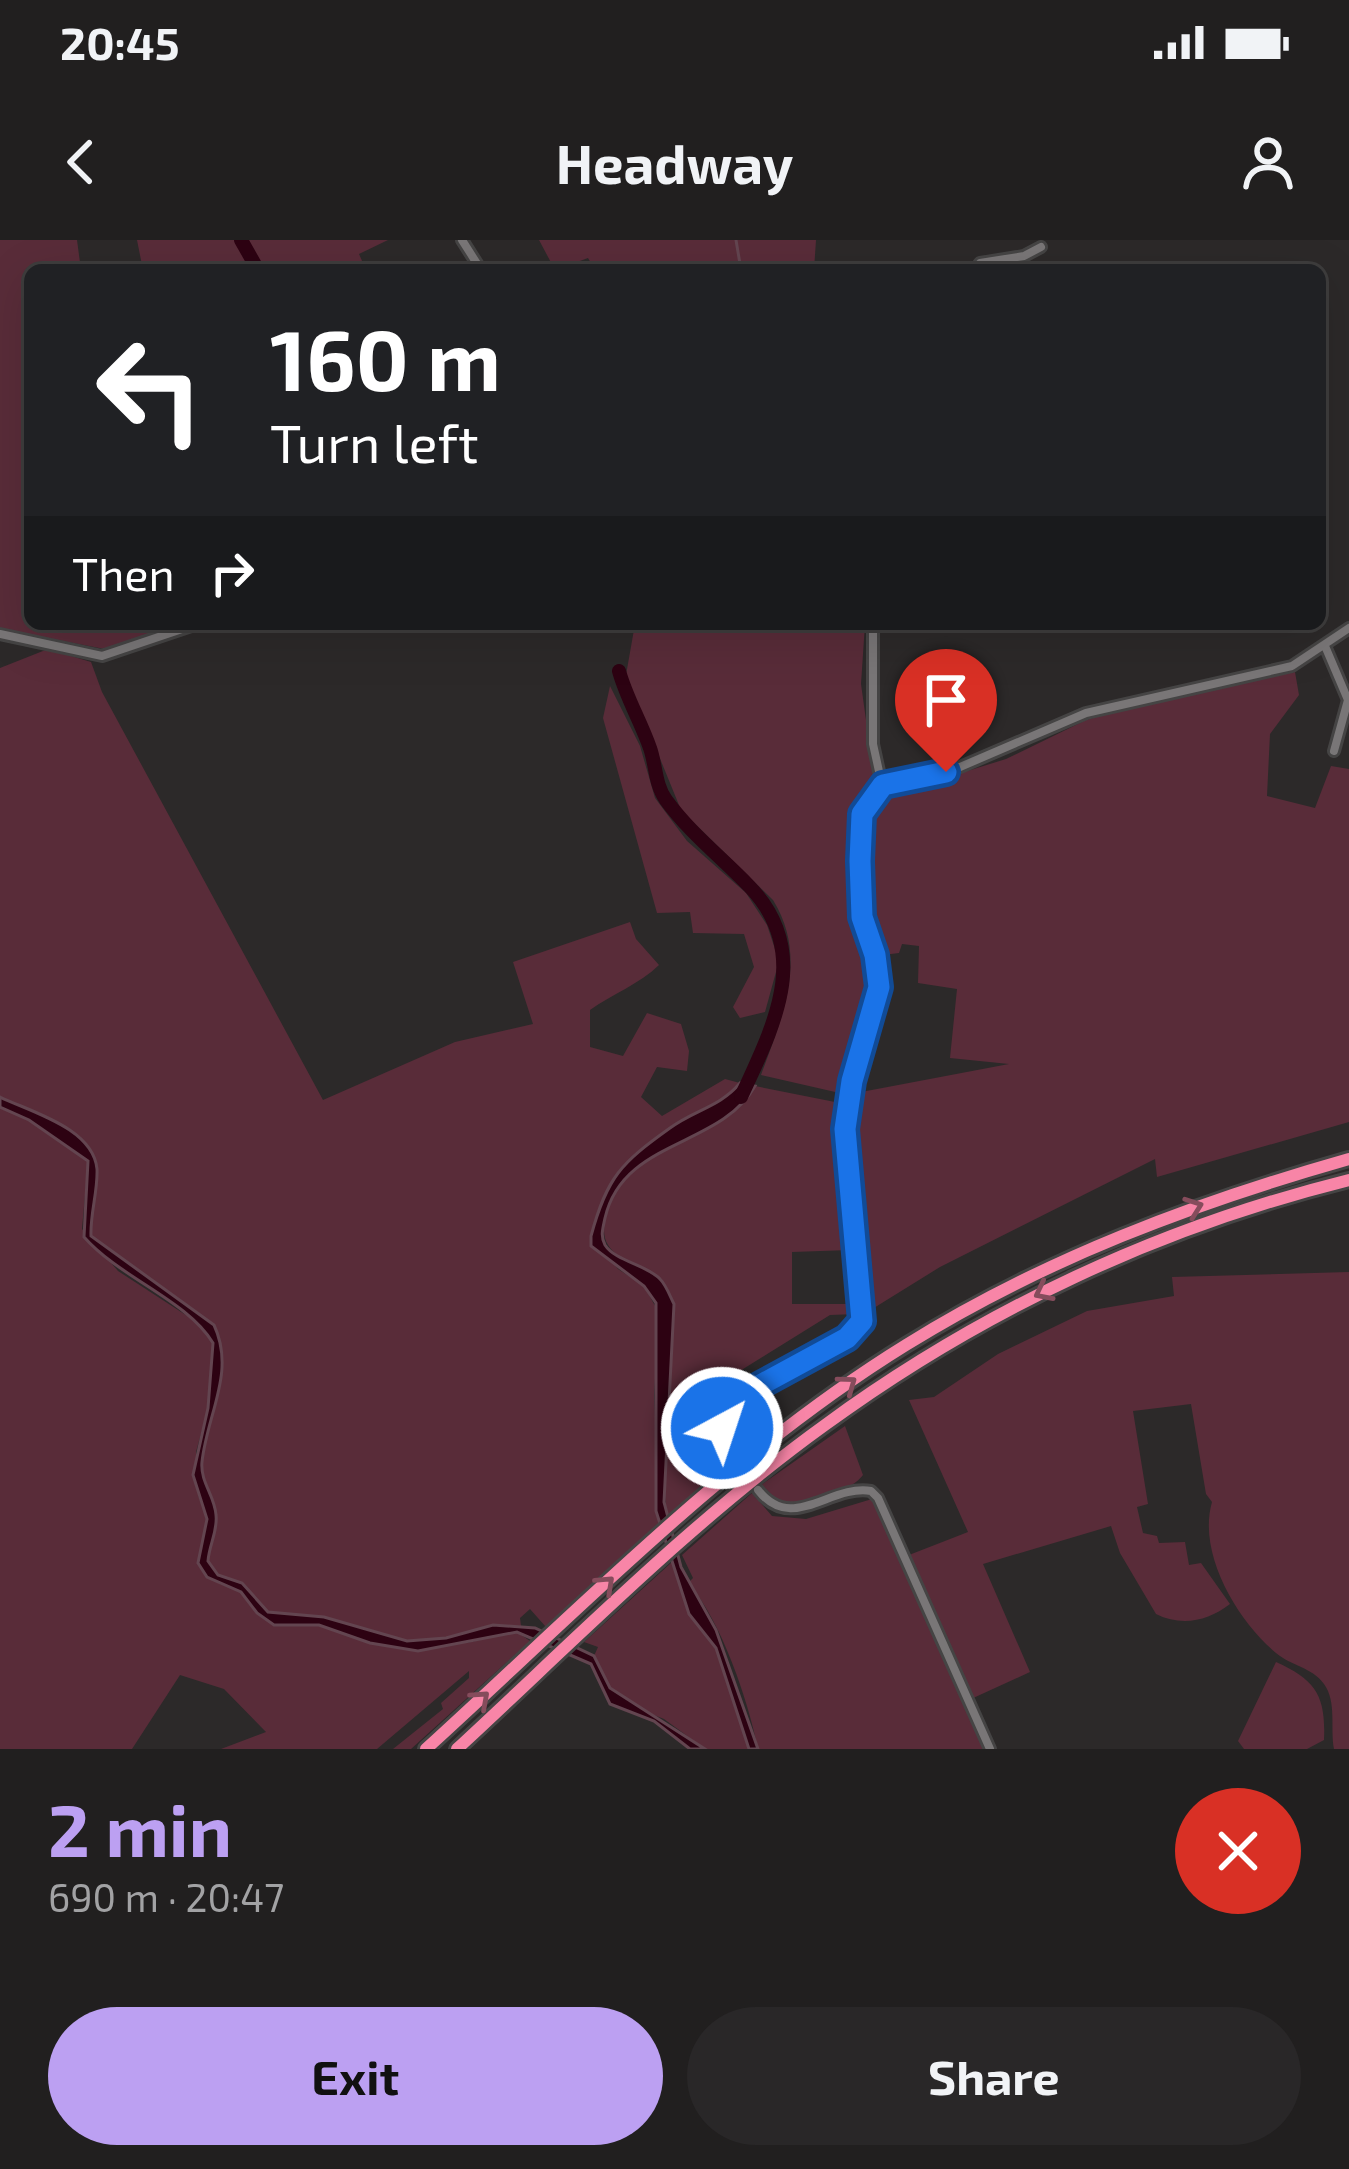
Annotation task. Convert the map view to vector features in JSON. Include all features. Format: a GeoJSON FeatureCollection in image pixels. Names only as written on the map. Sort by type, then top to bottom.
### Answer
{"type":"FeatureCollection","features":[{"type":"Feature","properties":{"kind":"highway"},"geometry":{"type":"LineString","coordinates":[[426,1749],[675,1520],[862,1373],[979,1303],[1123,1234],[1196,1205],[1349,1159]]}},
{"type":"Feature","properties":{"kind":"highway"},"geometry":{"type":"LineString","coordinates":[[457,1749],[743,1489],[826,1424],[985,1323],[1149,1244],[1254,1206],[1349,1180]]}},
{"type":"Feature","properties":{"kind":"street"},"geometry":{"type":"LineString","coordinates":[[979,264],[1024,256],[1041,247]]}},
{"type":"Feature","properties":{"kind":"street"},"geometry":{"type":"LineString","coordinates":[[731,1457],[722,1428],[731,1405],[856,1331],[861,1314],[845,1129],[852,1081],[879,987],[875,955],[862,917],[860,861],[862,814],[883,785],[946,772],[1086,713],[1292,666],[1349,628]]}},
{"type":"Feature","properties":{"kind":"street"},"geometry":{"type":"LineString","coordinates":[[0,634],[102,656],[179,630]]}},
{"type":"Feature","properties":{"kind":"street"},"geometry":{"type":"LineString","coordinates":[[873,630],[873,744],[883,785]]}},
{"type":"Feature","properties":{"kind":"street"},"geometry":{"type":"LineString","coordinates":[[1325,646],[1348,700],[1334,752]]}},
{"type":"Feature","properties":{"kind":"street"},"geometry":{"type":"LineString","coordinates":[[758,1490],[772,1504],[799,1510],[865,1490],[878,1498],[990,1749]]}},
{"type":"Feature","properties":{"kind":"shaded area"},"geometry":{"type":"Polygon","coordinates":[[[0,240],[77,240],[80,264],[24,264],[24,630],[169,630],[115,651],[0,629],[0,240]]]}},
{"type":"Feature","properties":{"kind":"shaded area"},"geometry":{"type":"Polygon","coordinates":[[[137,240],[388,240],[359,254],[363,264],[142,264],[137,240]]]}},
{"type":"Feature","properties":{"kind":"shaded area"},"geometry":{"type":"Polygon","coordinates":[[[539,240],[816,240],[814,264],[592,264],[588,258],[552,264],[539,240]]]}},
{"type":"Feature","properties":{"kind":"shaded area"},"geometry":{"type":"Polygon","coordinates":[[[634,630],[865,630],[861,684],[874,778],[857,814],[854,908],[873,964],[874,994],[844,1094],[761,1075],[788,988],[791,966],[784,922],[773,900],[681,810],[626,675],[634,630]]]}},
{"type":"Feature","properties":{"kind":"shaded area"},"geometry":{"type":"Polygon","coordinates":[[[48,649],[91,662],[102,692],[323,1100],[455,1042],[533,1024],[513,962],[630,922],[636,939],[659,965],[590,1010],[590,1047],[623,1056],[647,1013],[681,1024],[689,1051],[687,1071],[657,1067],[641,1097],[662,1116],[725,1079],[740,1083],[640,1151],[610,1185],[597,1216],[591,1236],[618,1269],[644,1286],[659,1313],[654,1395],[660,1524],[546,1627],[530,1609],[520,1618],[521,1626],[493,1625],[446,1638],[407,1641],[324,1617],[268,1612],[243,1583],[218,1575],[208,1561],[216,1513],[202,1461],[222,1359],[214,1325],[91,1236],[95,1173],[80,1139],[0,1097],[0,668],[48,649]]]}},
{"type":"Feature","properties":{"kind":"shaded area"},"geometry":{"type":"Polygon","coordinates":[[[1295,672],[1299,695],[1270,734],[1267,796],[1315,808],[1331,766],[1349,769],[1349,1122],[1157,1177],[1155,1159],[940,1267],[869,1311],[851,1126],[856,1093],[1009,1064],[950,1058],[957,989],[918,983],[919,946],[902,944],[899,953],[883,955],[868,907],[870,815],[885,790],[919,786],[1006,759],[1086,720],[1192,690],[1295,672]]]}},
{"type":"Feature","properties":{"kind":"shaded area"},"geometry":{"type":"Polygon","coordinates":[[[610,686],[640,746],[655,798],[687,841],[746,893],[767,925],[779,961],[765,1012],[740,1018],[733,1007],[754,967],[744,934],[693,933],[690,912],[657,913],[603,718],[610,686]]]}},
{"type":"Feature","properties":{"kind":"shaded area"},"geometry":{"type":"Polygon","coordinates":[[[740,1083],[755,1086],[739,1106],[631,1173],[615,1192],[602,1235],[610,1250],[660,1279],[674,1304],[664,1502],[681,1567],[716,1630],[758,1749],[749,1749],[716,1648],[689,1614],[656,1511],[656,1303],[644,1286],[591,1246],[603,1199],[628,1162],[740,1083]]]}},
{"type":"Feature","properties":{"kind":"shaded area"},"geometry":{"type":"Polygon","coordinates":[[[755,1086],[840,1103],[838,1134],[850,1250],[792,1252],[792,1304],[855,1304],[857,1314],[830,1315],[727,1379],[713,1409],[712,1443],[728,1464],[668,1516],[664,1440],[674,1305],[658,1280],[610,1248],[605,1237],[607,1208],[613,1192],[631,1172],[726,1117],[755,1086]]]}},
{"type":"Feature","properties":{"kind":"shaded area"},"geometry":{"type":"Polygon","coordinates":[[[0,1097],[59,1123],[85,1143],[97,1169],[91,1236],[214,1325],[220,1342],[221,1376],[202,1469],[216,1515],[208,1561],[218,1575],[242,1583],[268,1612],[324,1617],[407,1641],[446,1638],[493,1625],[535,1628],[594,1656],[610,1688],[705,1749],[690,1749],[654,1721],[610,1704],[591,1664],[517,1632],[418,1651],[370,1643],[319,1625],[274,1625],[241,1592],[207,1577],[198,1563],[207,1519],[193,1475],[208,1408],[213,1343],[187,1314],[84,1237],[88,1161],[29,1120],[0,1107],[0,1097]]]}},
{"type":"Feature","properties":{"kind":"shaded area"},"geometry":{"type":"Polygon","coordinates":[[[0,1107],[29,1120],[88,1161],[82,1229],[118,1271],[195,1321],[213,1343],[208,1408],[196,1452],[198,1495],[207,1519],[198,1563],[220,1584],[241,1592],[274,1625],[319,1625],[370,1643],[466,1643],[517,1632],[530,1641],[411,1749],[393,1749],[443,1709],[441,1703],[469,1678],[469,1671],[377,1749],[221,1749],[266,1732],[224,1689],[180,1675],[132,1749],[0,1749],[0,1107]]]}},
{"type":"Feature","properties":{"kind":"shaded area"},"geometry":{"type":"Polygon","coordinates":[[[1349,1272],[1349,1749],[1334,1749],[1332,1707],[1324,1684],[1262,1639],[1224,1585],[1210,1543],[1212,1502],[1206,1494],[1191,1404],[1133,1411],[1148,1504],[1137,1507],[1143,1533],[1157,1536],[1159,1543],[1185,1542],[1189,1565],[1201,1563],[1230,1604],[1194,1620],[1156,1614],[1120,1553],[1111,1526],[983,1564],[1030,1672],[971,1699],[909,1555],[968,1532],[909,1400],[934,1397],[998,1354],[1087,1311],[1174,1296],[1172,1277],[1349,1272]]]}},
{"type":"Feature","properties":{"kind":"shaded area"},"geometry":{"type":"Polygon","coordinates":[[[845,1426],[863,1475],[849,1487],[815,1502],[793,1505],[778,1500],[761,1485],[845,1426]]]}},
{"type":"Feature","properties":{"kind":"shaded area"},"geometry":{"type":"Polygon","coordinates":[[[752,1493],[772,1516],[806,1519],[872,1499],[985,1749],[758,1749],[732,1662],[688,1583],[693,1578],[682,1555],[752,1493]]]}},
{"type":"Feature","properties":{"kind":"shaded area"},"geometry":{"type":"Polygon","coordinates":[[[672,1562],[689,1614],[716,1648],[749,1749],[705,1749],[664,1719],[631,1706],[610,1687],[594,1656],[598,1647],[584,1642],[672,1562]]]}},
{"type":"Feature","properties":{"kind":"shaded area"},"geometry":{"type":"Polygon","coordinates":[[[1276,1662],[1316,1691],[1324,1740],[1307,1749],[1244,1749],[1238,1741],[1276,1662]]]}},
{"type":"Feature","properties":{"kind":"waterway"},"geometry":{"type":"LineString","coordinates":[[241,240],[255,264]]}},
{"type":"Feature","properties":{"kind":"waterway"},"geometry":{"type":"LineString","coordinates":[[736,240],[740,264]]}},
{"type":"Feature","properties":{"kind":"waterway"},"geometry":{"type":"LineString","coordinates":[[619,671],[650,748],[662,794],[749,886],[768,911],[779,937],[783,963],[775,1016],[741,1097]]}},
{"type":"Feature","properties":{"kind":"route"},"geometry":{"type":"LineString","coordinates":[[722,1428],[731,1405],[742,1395],[847,1338],[862,1321],[845,1129],[852,1081],[879,987],[875,955],[862,917],[862,814],[883,785],[946,772]]}}]}
